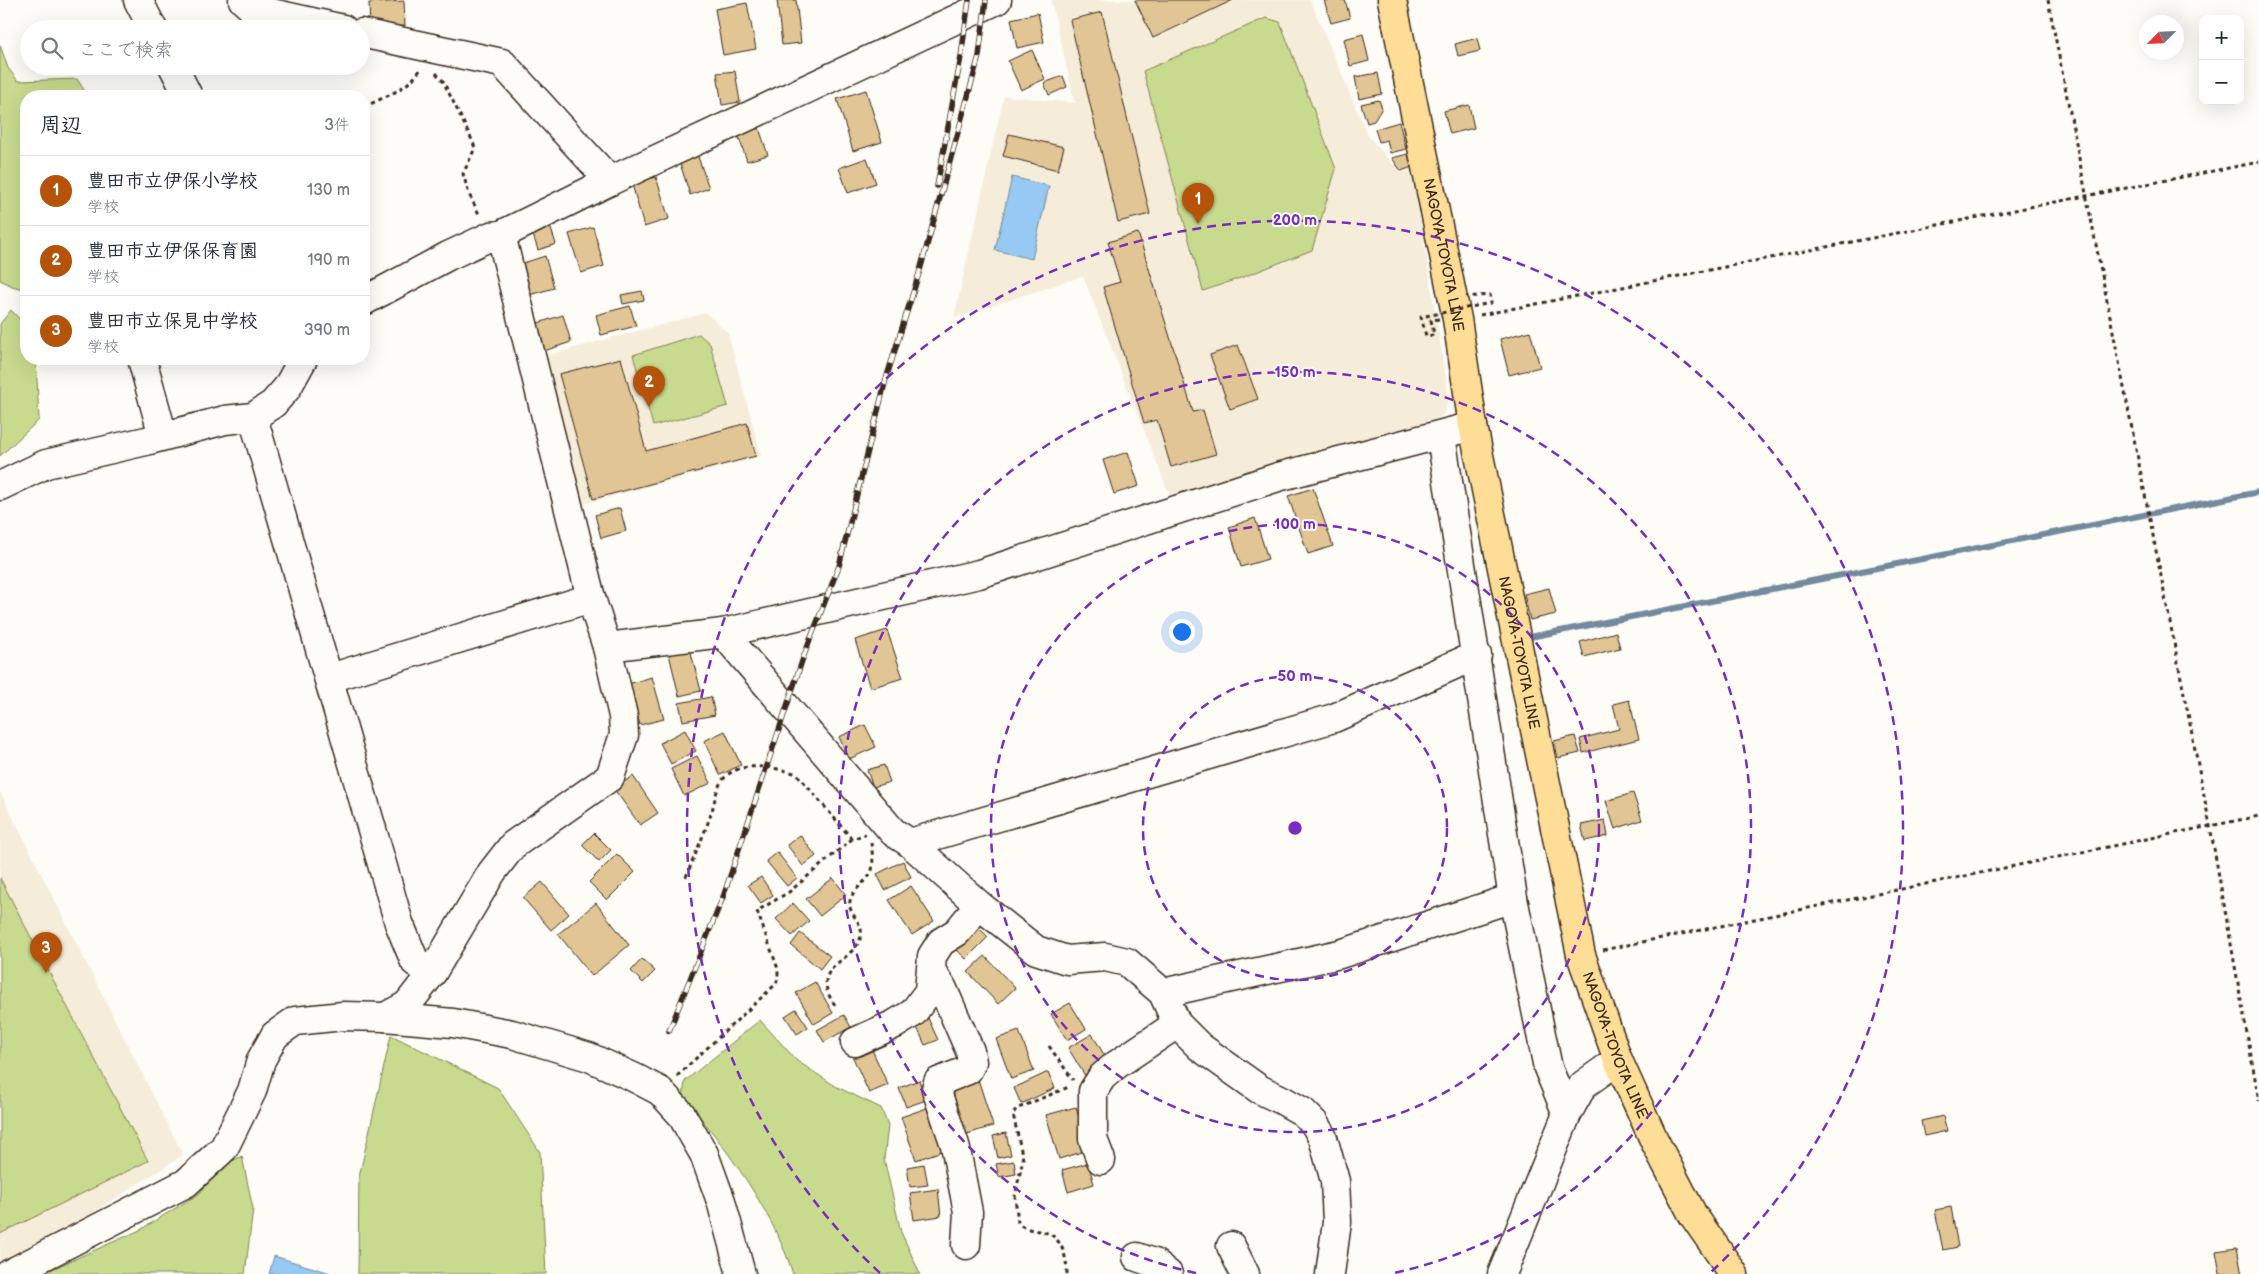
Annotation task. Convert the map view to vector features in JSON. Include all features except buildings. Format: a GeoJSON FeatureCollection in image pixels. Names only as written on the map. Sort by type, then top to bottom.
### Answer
{"type":"FeatureCollection","features":[{"type":"Feature","properties":{"kind":"main road","name":"NAGOYA-TOYOTA LINE"},"geometry":{"type":"LineString","coordinates":[[1392,0],[1454,312],[1473,426],[1581,955],[1618,1060],[1655,1142],[1693,1215],[1734,1274]]}},
{"type":"Feature","properties":{"kind":"street"},"geometry":{"type":"LineString","coordinates":[[138,0],[148,20]]}},
{"type":"Feature","properties":{"kind":"street"},"geometry":{"type":"LineString","coordinates":[[243,0],[253,9],[302,20]]}},
{"type":"Feature","properties":{"kind":"street"},"geometry":{"type":"LineString","coordinates":[[370,298],[448,256],[496,236],[997,0]]}},
{"type":"Feature","properties":{"kind":"street"},"geometry":{"type":"LineString","coordinates":[[370,35],[502,63],[610,181]]}},
{"type":"Feature","properties":{"kind":"street"},"geometry":{"type":"LineString","coordinates":[[177,75],[185,90]]}},
{"type":"Feature","properties":{"kind":"street"},"geometry":{"type":"LineString","coordinates":[[385,1017],[407,1005],[432,973],[492,872],[513,845],[610,777],[624,735],[623,716],[607,647],[591,598],[496,236]]}},
{"type":"Feature","properties":{"kind":"street"},"geometry":{"type":"LineString","coordinates":[[144,365],[163,436]]}},
{"type":"Feature","properties":{"kind":"street"},"geometry":{"type":"LineString","coordinates":[[0,486],[46,464],[225,420],[253,417],[273,404],[283,393],[299,365]]}},
{"type":"Feature","properties":{"kind":"street"},"geometry":{"type":"LineString","coordinates":[[253,417],[330,678],[373,839],[399,923],[415,962],[432,973]]}},
{"type":"Feature","properties":{"kind":"street"},"geometry":{"type":"LineString","coordinates":[[607,647],[723,633],[980,574],[1278,477],[1441,436],[1473,426]]}},
{"type":"Feature","properties":{"kind":"street"},"geometry":{"type":"LineString","coordinates":[[1441,436],[1477,656],[1513,898],[1548,1068],[1566,1114]]}},
{"type":"Feature","properties":{"kind":"street"},"geometry":{"type":"LineString","coordinates":[[330,678],[591,598]]}},
{"type":"Feature","properties":{"kind":"street"},"geometry":{"type":"LineString","coordinates":[[723,633],[879,829],[910,843],[979,905],[1036,950],[1067,960],[1105,957],[1127,962],[1163,993],[1177,1024],[1200,1047],[1259,1089],[1304,1112],[1314,1123],[1323,1138],[1335,1182],[1337,1203],[1330,1274]]}},
{"type":"Feature","properties":{"kind":"street"},"geometry":{"type":"LineString","coordinates":[[910,843],[1334,718],[1477,656]]}},
{"type":"Feature","properties":{"kind":"street"},"geometry":{"type":"LineString","coordinates":[[1163,993],[1340,954],[1513,898]]}},
{"type":"Feature","properties":{"kind":"street"},"geometry":{"type":"LineString","coordinates":[[855,1042],[895,1024],[913,1012],[929,991],[932,956],[941,942],[958,932],[979,905]]}},
{"type":"Feature","properties":{"kind":"street"},"geometry":{"type":"LineString","coordinates":[[932,972],[942,987],[970,1051],[972,1062],[968,1070],[938,1082],[936,1089],[955,1145],[959,1164],[968,1212],[966,1245]]}},
{"type":"Feature","properties":{"kind":"street"},"geometry":{"type":"LineString","coordinates":[[10,1274],[186,1182],[224,1148],[252,1091],[261,1060],[275,1034],[295,1021],[343,1016],[385,1017],[453,1023],[512,1034],[589,1057],[633,1076],[660,1092],[681,1114],[704,1154],[721,1200],[741,1274]]}},
{"type":"Feature","properties":{"kind":"street"},"geometry":{"type":"LineString","coordinates":[[1101,1160],[1093,1139],[1093,1091],[1102,1077],[1116,1065],[1177,1024]]}},
{"type":"Feature","properties":{"kind":"street"},"geometry":{"type":"LineString","coordinates":[[1502,1274],[1566,1114],[1582,1085],[1618,1060]]}},
{"type":"Feature","properties":{"kind":"street"},"geometry":{"type":"LineString","coordinates":[[1231,1246],[1245,1274]]}},
{"type":"Feature","properties":{"kind":"street"},"geometry":{"type":"LineString","coordinates":[[1137,1257],[1154,1263],[1168,1274]]}},
{"type":"Feature","properties":{"kind":"path"},"geometry":{"type":"LineString","coordinates":[[2048,0],[2210,826],[2259,1101]]}},
{"type":"Feature","properties":{"kind":"path"},"geometry":{"type":"LineString","coordinates":[[370,104],[404,87],[414,79],[422,68],[427,69]]}},
{"type":"Feature","properties":{"kind":"path"},"geometry":{"type":"LineString","coordinates":[[432,70],[444,81],[472,140],[475,148],[463,174],[469,194],[496,236]]}},
{"type":"Feature","properties":{"kind":"path"},"geometry":{"type":"LineString","coordinates":[[1454,312],[1490,295],[1491,303],[1421,317],[1426,336],[1434,335],[1431,320],[1454,312],[2086,196],[2259,162]]}},
{"type":"Feature","properties":{"kind":"path"},"geometry":{"type":"LineString","coordinates":[[686,877],[710,818],[720,784],[726,776],[735,770],[748,766],[786,770],[797,774],[852,839]]}},
{"type":"Feature","properties":{"kind":"path"},"geometry":{"type":"LineString","coordinates":[[1581,955],[2259,816]]}},
{"type":"Feature","properties":{"kind":"path"},"geometry":{"type":"LineString","coordinates":[[660,1092],[776,984],[778,968],[757,911],[789,892],[852,839],[879,829],[873,868],[869,877],[856,890],[850,900],[850,909],[861,927],[861,936],[856,947],[832,968],[826,981],[827,989],[835,1005]]}},
{"type":"Feature","properties":{"kind":"path"},"geometry":{"type":"LineString","coordinates":[[1049,1046],[1077,1086],[1069,1086],[1016,1110],[1013,1114],[1023,1159],[1016,1196],[1018,1223],[1025,1228],[1053,1235],[1067,1260],[1067,1274]]}},
{"type":"Feature","properties":{"kind":"shaded area"},"geometry":{"type":"Polygon","coordinates":[[[1051,0],[1310,0],[1368,136],[1400,172],[1412,168],[1449,399],[1442,417],[1242,473],[1172,501],[1083,276],[954,318],[1004,96],[1075,103],[1051,0]]]}},
{"type":"Feature","properties":{"kind":"shaded area"},"geometry":{"type":"Polygon","coordinates":[[[706,313],[728,333],[761,456],[576,506],[537,358],[706,313]]]}},
{"type":"Feature","properties":{"kind":"shaded area"},"geometry":{"type":"Polygon","coordinates":[[[0,792],[183,1155],[0,1272],[0,792]]]}},
{"type":"Feature","properties":{"kind":"green space"},"geometry":{"type":"Polygon","coordinates":[[[1266,18],[1280,22],[1336,169],[1312,250],[1203,291],[1143,71],[1266,18]]]}},
{"type":"Feature","properties":{"kind":"green space"},"geometry":{"type":"Polygon","coordinates":[[[0,45],[8,68],[18,81],[77,79],[84,90],[20,90],[20,288],[0,280],[0,45]]]}},
{"type":"Feature","properties":{"kind":"green space"},"geometry":{"type":"Polygon","coordinates":[[[11,310],[20,320],[20,365],[36,365],[39,420],[0,456],[0,324],[11,310]]]}},
{"type":"Feature","properties":{"kind":"green space"},"geometry":{"type":"Polygon","coordinates":[[[699,334],[710,344],[728,406],[653,426],[633,355],[699,334]]]}},
{"type":"Feature","properties":{"kind":"green space"},"geometry":{"type":"Polygon","coordinates":[[[0,878],[148,1161],[0,1234],[0,878]]]}},
{"type":"Feature","properties":{"kind":"green space"},"geometry":{"type":"Polygon","coordinates":[[[760,1020],[797,1061],[837,1087],[881,1108],[888,1126],[884,1159],[901,1232],[920,1274],[793,1274],[774,1227],[747,1181],[715,1136],[683,1097],[685,1081],[760,1020]]]}},
{"type":"Feature","properties":{"kind":"green space"},"geometry":{"type":"Polygon","coordinates":[[[391,1035],[498,1088],[540,1152],[546,1274],[358,1274],[359,1177],[391,1035]]]}},
{"type":"Feature","properties":{"kind":"green space"},"geometry":{"type":"Polygon","coordinates":[[[242,1156],[253,1209],[245,1274],[41,1274],[140,1230],[200,1193],[216,1169],[242,1156]]]}},
{"type":"Feature","properties":{"kind":"water"},"geometry":{"type":"Polygon","coordinates":[[[1012,177],[1049,186],[1032,259],[995,250],[1012,177]]]}},
{"type":"Feature","properties":{"kind":"water"},"geometry":{"type":"Polygon","coordinates":[[[274,1256],[334,1274],[269,1274],[274,1256]]]}},
{"type":"Feature","properties":{"kind":"waterway"},"geometry":{"type":"LineString","coordinates":[[1530,637],[2259,492]]}},
{"type":"Feature","properties":{"kind":"railway"},"geometry":{"type":"LineString","coordinates":[[937,186],[961,57],[969,0]]}},
{"type":"Feature","properties":{"kind":"railway"},"geometry":{"type":"LineString","coordinates":[[669,1031],[723,897],[803,658],[839,566],[886,379],[921,267],[979,56],[986,0]]}},
{"type":"Feature","properties":{"kind":"place","name":"豊田市立伊保小学校"},"geometry":{"type":"Point","coordinates":[1198,224]}},
{"type":"Feature","properties":{"kind":"place","name":"豊田市立伊保保育園"},"geometry":{"type":"Point","coordinates":[649,407]}},
{"type":"Feature","properties":{"kind":"place","name":"豊田市立保見中学校"},"geometry":{"type":"Point","coordinates":[46,973]}}]}
